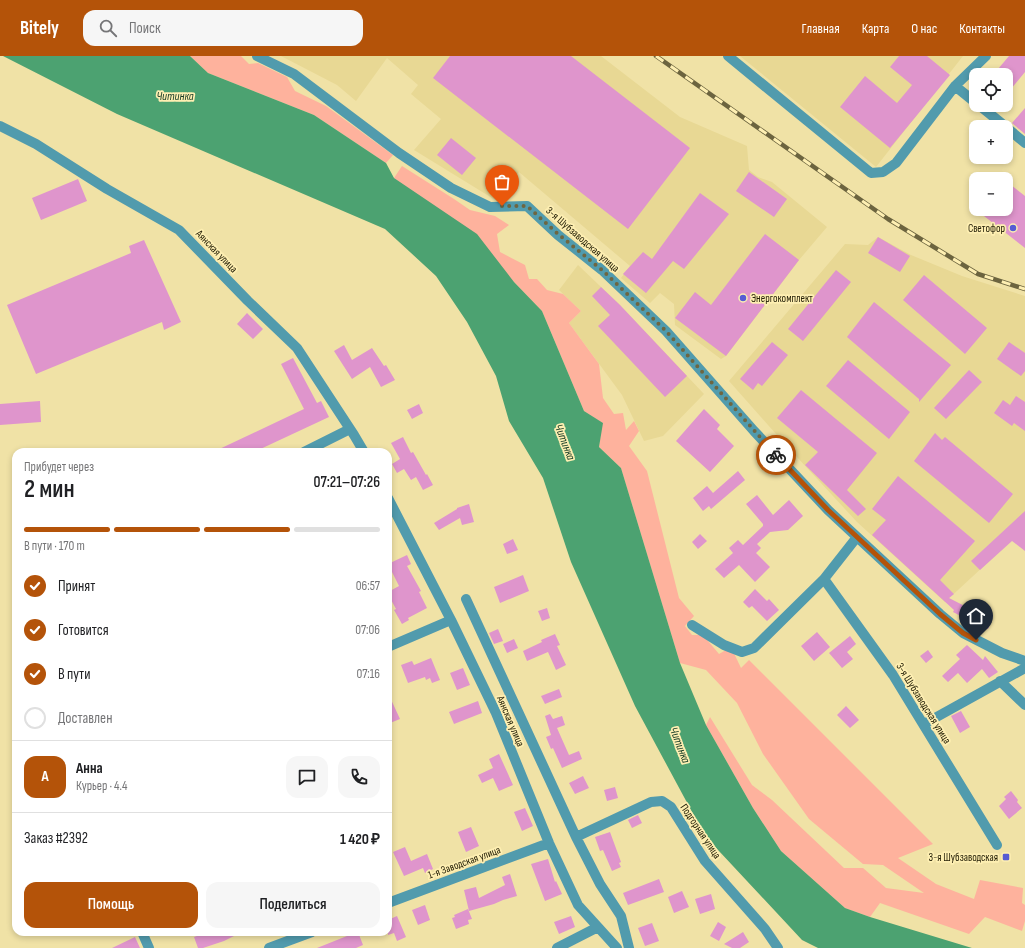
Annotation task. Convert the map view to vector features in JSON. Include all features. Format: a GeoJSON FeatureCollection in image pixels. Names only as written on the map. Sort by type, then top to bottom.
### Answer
{"type":"FeatureCollection","features":[{"type":"Feature","properties":{"kind":"street","name":"3-я Шубзаводская улица"},"geometry":{"type":"LineString","coordinates":[[257,56],[294,74],[399,153],[451,188],[490,207],[527,206],[602,270],[666,331],[759,436],[828,510],[940,614],[963,633],[1002,653],[1025,661]]}},
{"type":"Feature","properties":{"kind":"street"},"geometry":{"type":"LineString","coordinates":[[728,56],[871,174],[883,172],[896,163],[955,86],[986,56]]}},
{"type":"Feature","properties":{"kind":"street"},"geometry":{"type":"LineString","coordinates":[[955,86],[969,97]]}},
{"type":"Feature","properties":{"kind":"street"},"geometry":{"type":"LineString","coordinates":[[988,112],[997,120]]}},
{"type":"Feature","properties":{"kind":"street","name":"Аянская улица"},"geometry":{"type":"LineString","coordinates":[[0,126],[36,144],[107,189],[179,230],[248,301],[297,348],[362,448]]}},
{"type":"Feature","properties":{"kind":"street"},"geometry":{"type":"LineString","coordinates":[[1013,133],[1025,143]]}},
{"type":"Feature","properties":{"kind":"street"},"geometry":{"type":"LineString","coordinates":[[312,448],[350,429]]}},
{"type":"Feature","properties":{"kind":"street","name":"Аянская улица"},"geometry":{"type":"LineString","coordinates":[[392,506],[451,620],[496,713],[548,844],[578,905],[617,948]]}},
{"type":"Feature","properties":{"kind":"street"},"geometry":{"type":"LineString","coordinates":[[692,625],[724,645],[742,652],[754,648],[824,579],[857,537]]}},
{"type":"Feature","properties":{"kind":"street","name":"3-я Шубзаводская улица"},"geometry":{"type":"LineString","coordinates":[[824,579],[893,675],[997,845]]}},
{"type":"Feature","properties":{"kind":"street"},"geometry":{"type":"LineString","coordinates":[[466,599],[576,837],[600,884],[621,916],[629,948]]}},
{"type":"Feature","properties":{"kind":"street"},"geometry":{"type":"LineString","coordinates":[[392,644],[451,620]]}},
{"type":"Feature","properties":{"kind":"street"},"geometry":{"type":"LineString","coordinates":[[924,724],[1025,668]]}},
{"type":"Feature","properties":{"kind":"street"},"geometry":{"type":"LineString","coordinates":[[1000,681],[1025,705]]}},
{"type":"Feature","properties":{"kind":"street","name":"Подгорная улица"},"geometry":{"type":"LineString","coordinates":[[576,837],[651,802],[662,800],[671,807],[705,861],[765,929],[778,948]]}},
{"type":"Feature","properties":{"kind":"street","name":"1-я Заводская улица"},"geometry":{"type":"LineString","coordinates":[[392,902],[548,844]]}},
{"type":"Feature","properties":{"kind":"street"},"geometry":{"type":"LineString","coordinates":[[557,948],[598,927]]}},
{"type":"Feature","properties":{"kind":"street"},"geometry":{"type":"LineString","coordinates":[[144,936],[149,948]]}},
{"type":"Feature","properties":{"kind":"street"},"geometry":{"type":"LineString","coordinates":[[269,948],[291,944],[305,936]]}},
{"type":"Feature","properties":{"kind":"shaded area"},"geometry":{"type":"Polygon","coordinates":[[[190,56],[241,56],[249,64],[258,63],[287,77],[295,91],[326,106],[393,155],[386,163],[314,115],[208,73],[190,56]]]}},
{"type":"Feature","properties":{"kind":"shaded area"},"geometry":{"type":"Polygon","coordinates":[[[281,56],[601,56],[680,117],[747,146],[749,170],[758,177],[772,182],[827,227],[799,260],[726,356],[721,359],[675,325],[674,304],[660,293],[650,303],[621,278],[630,266],[519,172],[497,201],[414,150],[441,119],[411,94],[418,85],[387,58],[356,101],[337,85],[281,56]]]}},
{"type":"Feature","properties":{"kind":"shaded area"},"geometry":{"type":"Polygon","coordinates":[[[740,56],[963,56],[876,167],[740,56]]]}},
{"type":"Feature","properties":{"kind":"shaded area"},"geometry":{"type":"Polygon","coordinates":[[[402,166],[470,210],[495,216],[509,225],[497,234],[500,252],[525,265],[529,279],[537,279],[547,290],[563,294],[581,311],[569,323],[599,364],[603,398],[614,414],[623,413],[626,430],[634,421],[639,431],[629,446],[647,471],[679,598],[694,616],[685,626],[692,635],[703,635],[719,654],[731,647],[741,668],[749,660],[933,844],[898,858],[936,884],[974,899],[980,880],[1023,888],[1022,903],[1025,905],[1025,921],[1022,931],[985,917],[969,934],[880,903],[870,917],[845,908],[781,851],[753,808],[706,725],[710,717],[752,785],[772,800],[844,868],[863,868],[886,888],[924,893],[883,865],[863,864],[809,819],[763,754],[737,703],[706,670],[680,663],[621,468],[599,447],[602,423],[584,411],[542,311],[514,282],[394,178],[402,166]]]}},
{"type":"Feature","properties":{"kind":"shaded area"},"geometry":{"type":"Polygon","coordinates":[[[878,237],[911,255],[962,276],[1025,296],[1025,528],[945,602],[857,522],[729,381],[845,244],[868,245],[878,237]]]}},
{"type":"Feature","properties":{"kind":"shaded area"},"geometry":{"type":"Polygon","coordinates":[[[578,265],[620,305],[704,394],[663,436],[644,441],[622,395],[569,323],[581,311],[559,290],[578,265]]]}},
{"type":"Feature","properties":{"kind":"water","name":"Читинка"},"geometry":{"type":"Polygon","coordinates":[[[3,56],[190,56],[208,73],[314,115],[386,163],[394,178],[477,234],[514,282],[542,311],[584,411],[603,423],[599,447],[621,468],[680,663],[706,725],[753,808],[781,851],[845,908],[972,948],[818,948],[802,940],[705,836],[635,706],[571,562],[543,478],[509,421],[496,376],[467,322],[436,276],[385,229],[117,114],[3,56]]]}},
{"type":"Feature","properties":{"kind":"building"},"geometry":{"type":"Polygon","coordinates":[[[450,56],[571,56],[690,148],[628,229],[433,78],[450,56]]]}},
{"type":"Feature","properties":{"kind":"building"},"geometry":{"type":"Polygon","coordinates":[[[899,56],[927,56],[950,75],[890,148],[840,107],[865,76],[897,103],[912,85],[890,67],[899,56]]]}},
{"type":"Feature","properties":{"kind":"building"},"geometry":{"type":"Polygon","coordinates":[[[1009,56],[1025,56],[1025,72],[1013,87],[1013,68],[999,68],[1009,56]]]}},
{"type":"Feature","properties":{"kind":"building"},"geometry":{"type":"Polygon","coordinates":[[[1025,108],[1025,134],[1013,124],[1013,122],[1025,108]]]}},
{"type":"Feature","properties":{"kind":"building"},"geometry":{"type":"Polygon","coordinates":[[[451,138],[476,158],[462,175],[437,155],[451,138]]]}},
{"type":"Feature","properties":{"kind":"building"},"geometry":{"type":"Polygon","coordinates":[[[749,172],[787,199],[774,217],[736,191],[749,172]]]}},
{"type":"Feature","properties":{"kind":"building"},"geometry":{"type":"Polygon","coordinates":[[[78,179],[87,201],[41,220],[32,198],[78,179]]]}},
{"type":"Feature","properties":{"kind":"building","name":"Светофор"},"geometry":{"type":"Polygon","coordinates":[[[1013,187],[1025,196],[1025,248],[984,216],[1013,216],[1013,187]]]}},
{"type":"Feature","properties":{"kind":"building"},"geometry":{"type":"Polygon","coordinates":[[[700,193],[729,214],[684,269],[673,261],[646,293],[623,274],[643,252],[652,259],[700,193]]]}},
{"type":"Feature","properties":{"kind":"building","name":"Энергокомплект"},"geometry":{"type":"Polygon","coordinates":[[[765,234],[799,260],[726,356],[675,318],[695,292],[711,305],[765,234]]]}},
{"type":"Feature","properties":{"kind":"building"},"geometry":{"type":"Polygon","coordinates":[[[878,237],[910,256],[900,272],[868,253],[878,237]]]}},
{"type":"Feature","properties":{"kind":"building"},"geometry":{"type":"Polygon","coordinates":[[[144,240],[181,322],[164,330],[162,322],[36,374],[7,305],[131,253],[129,246],[144,240]]]}},
{"type":"Feature","properties":{"kind":"building"},"geometry":{"type":"Polygon","coordinates":[[[836,270],[851,282],[803,341],[788,329],[836,270]]]}},
{"type":"Feature","properties":{"kind":"building"},"geometry":{"type":"Polygon","coordinates":[[[924,275],[987,328],[965,354],[903,300],[924,275]]]}},
{"type":"Feature","properties":{"kind":"building"},"geometry":{"type":"Polygon","coordinates":[[[601,287],[687,376],[665,397],[598,326],[610,315],[592,296],[601,287]]]}},
{"type":"Feature","properties":{"kind":"building"},"geometry":{"type":"Polygon","coordinates":[[[874,302],[951,365],[919,402],[919,399],[847,337],[874,302]]]}},
{"type":"Feature","properties":{"kind":"building"},"geometry":{"type":"Polygon","coordinates":[[[247,313],[263,329],[253,339],[237,324],[247,313]]]}},
{"type":"Feature","properties":{"kind":"building"},"geometry":{"type":"Polygon","coordinates":[[[772,342],[788,355],[762,386],[758,383],[753,390],[740,379],[772,342]]]}},
{"type":"Feature","properties":{"kind":"building"},"geometry":{"type":"Polygon","coordinates":[[[1009,342],[1025,353],[1025,371],[1021,376],[997,359],[1009,342]]]}},
{"type":"Feature","properties":{"kind":"building"},"geometry":{"type":"Polygon","coordinates":[[[344,345],[352,360],[372,348],[384,366],[386,365],[395,380],[381,387],[370,367],[352,379],[334,351],[344,345]]]}},
{"type":"Feature","properties":{"kind":"building"},"geometry":{"type":"Polygon","coordinates":[[[293,358],[317,403],[321,401],[329,417],[263,448],[221,448],[304,409],[281,364],[293,358]]]}},
{"type":"Feature","properties":{"kind":"building"},"geometry":{"type":"Polygon","coordinates":[[[848,360],[910,412],[889,439],[826,386],[848,360]]]}},
{"type":"Feature","properties":{"kind":"building"},"geometry":{"type":"Polygon","coordinates":[[[969,370],[982,382],[946,419],[934,408],[969,370]]]}},
{"type":"Feature","properties":{"kind":"building"},"geometry":{"type":"Polygon","coordinates":[[[801,390],[877,453],[847,490],[866,509],[858,516],[805,465],[818,452],[777,418],[801,390]]]}},
{"type":"Feature","properties":{"kind":"building"},"geometry":{"type":"Polygon","coordinates":[[[1016,396],[1025,402],[1025,431],[1014,423],[1012,426],[994,413],[1003,400],[1010,405],[1016,396]]]}},
{"type":"Feature","properties":{"kind":"building"},"geometry":{"type":"Polygon","coordinates":[[[40,401],[41,422],[0,425],[0,404],[40,401]]]}},
{"type":"Feature","properties":{"kind":"building"},"geometry":{"type":"Polygon","coordinates":[[[419,404],[423,413],[412,419],[407,410],[419,404]]]}},
{"type":"Feature","properties":{"kind":"building"},"geometry":{"type":"Polygon","coordinates":[[[704,409],[720,425],[717,429],[734,446],[710,472],[676,441],[704,409]]]}},
{"type":"Feature","properties":{"kind":"building"},"geometry":{"type":"Polygon","coordinates":[[[935,433],[942,440],[945,437],[1013,494],[989,523],[914,461],[935,433]]]}},
{"type":"Feature","properties":{"kind":"building"},"geometry":{"type":"Polygon","coordinates":[[[403,437],[411,453],[413,452],[433,485],[423,490],[416,477],[411,480],[404,469],[397,473],[392,464],[400,459],[391,443],[403,437]]]}},
{"type":"Feature","properties":{"kind":"building"},"geometry":{"type":"Polygon","coordinates":[[[738,471],[745,480],[711,509],[709,506],[703,511],[693,498],[707,486],[713,493],[738,471]]]}},
{"type":"Feature","properties":{"kind":"building"},"geometry":{"type":"Polygon","coordinates":[[[898,476],[975,541],[940,580],[954,594],[949,598],[992,620],[988,629],[953,612],[954,610],[872,535],[886,520],[872,509],[898,476]]]}},
{"type":"Feature","properties":{"kind":"building"},"geometry":{"type":"Polygon","coordinates":[[[757,495],[773,515],[789,500],[803,516],[788,530],[770,532],[757,544],[761,548],[756,553],[770,567],[755,582],[739,565],[724,578],[715,569],[733,553],[729,548],[738,540],[743,545],[763,526],[763,524],[746,504],[757,495]]]}},
{"type":"Feature","properties":{"kind":"building"},"geometry":{"type":"Polygon","coordinates":[[[469,504],[474,522],[462,525],[460,518],[439,530],[434,523],[457,508],[469,504]]]}},
{"type":"Feature","properties":{"kind":"building"},"geometry":{"type":"Polygon","coordinates":[[[1025,511],[1025,551],[1012,541],[980,570],[971,561],[1025,511]]]}},
{"type":"Feature","properties":{"kind":"building"},"geometry":{"type":"Polygon","coordinates":[[[700,534],[707,541],[698,549],[692,542],[700,534]]]}},
{"type":"Feature","properties":{"kind":"building"},"geometry":{"type":"Polygon","coordinates":[[[513,539],[518,550],[507,554],[503,544],[513,539]]]}},
{"type":"Feature","properties":{"kind":"building"},"geometry":{"type":"Polygon","coordinates":[[[407,555],[411,564],[407,566],[421,591],[419,592],[427,608],[408,618],[409,620],[402,624],[394,610],[396,609],[392,602],[392,590],[399,586],[392,572],[392,562],[407,555]]]}},
{"type":"Feature","properties":{"kind":"building"},"geometry":{"type":"Polygon","coordinates":[[[523,575],[529,591],[500,603],[494,587],[523,575]]]}},
{"type":"Feature","properties":{"kind":"building"},"geometry":{"type":"Polygon","coordinates":[[[755,589],[767,601],[769,599],[779,610],[767,621],[752,606],[749,608],[743,602],[755,589]]]}},
{"type":"Feature","properties":{"kind":"building"},"geometry":{"type":"Polygon","coordinates":[[[547,608],[550,618],[542,621],[538,611],[547,608]]]}},
{"type":"Feature","properties":{"kind":"building"},"geometry":{"type":"Polygon","coordinates":[[[498,629],[503,641],[494,644],[489,633],[498,629]]]}},
{"type":"Feature","properties":{"kind":"building"},"geometry":{"type":"Polygon","coordinates":[[[817,632],[830,647],[814,661],[801,646],[817,632]]]}},
{"type":"Feature","properties":{"kind":"building"},"geometry":{"type":"Polygon","coordinates":[[[555,634],[560,645],[557,646],[566,665],[556,670],[548,652],[527,661],[523,651],[542,642],[541,640],[555,634]]]}},
{"type":"Feature","properties":{"kind":"building"},"geometry":{"type":"Polygon","coordinates":[[[850,636],[856,644],[847,652],[853,659],[842,668],[829,653],[850,636]]]}},
{"type":"Feature","properties":{"kind":"building"},"geometry":{"type":"Polygon","coordinates":[[[514,639],[518,648],[507,653],[503,644],[514,639]]]}},
{"type":"Feature","properties":{"kind":"building"},"geometry":{"type":"Polygon","coordinates":[[[967,645],[983,660],[985,656],[998,672],[989,678],[982,669],[967,683],[958,673],[948,682],[942,676],[960,659],[956,655],[967,645]]]}},
{"type":"Feature","properties":{"kind":"building"},"geometry":{"type":"Polygon","coordinates":[[[928,650],[933,657],[926,663],[920,656],[928,650]]]}},
{"type":"Feature","properties":{"kind":"building"},"geometry":{"type":"Polygon","coordinates":[[[431,658],[440,680],[432,683],[430,678],[426,680],[425,677],[408,683],[401,665],[412,661],[414,665],[431,658]]]}},
{"type":"Feature","properties":{"kind":"building"},"geometry":{"type":"Polygon","coordinates":[[[463,668],[470,685],[457,690],[450,673],[463,668]]]}},
{"type":"Feature","properties":{"kind":"building"},"geometry":{"type":"Polygon","coordinates":[[[559,689],[562,697],[545,704],[541,696],[559,689]]]}},
{"type":"Feature","properties":{"kind":"building"},"geometry":{"type":"Polygon","coordinates":[[[478,701],[482,713],[454,724],[449,712],[478,701]]]}},
{"type":"Feature","properties":{"kind":"building"},"geometry":{"type":"Polygon","coordinates":[[[392,702],[400,719],[392,722],[392,702]]]}},
{"type":"Feature","properties":{"kind":"building"},"geometry":{"type":"Polygon","coordinates":[[[846,706],[859,720],[850,728],[837,715],[846,706]]]}},
{"type":"Feature","properties":{"kind":"building"},"geometry":{"type":"Polygon","coordinates":[[[961,711],[970,727],[960,733],[951,716],[961,711]]]}},
{"type":"Feature","properties":{"kind":"building"},"geometry":{"type":"Polygon","coordinates":[[[550,714],[553,719],[562,716],[565,725],[557,728],[569,755],[579,751],[582,759],[562,768],[546,737],[551,735],[545,716],[550,714]]]}},
{"type":"Feature","properties":{"kind":"building"},"geometry":{"type":"Polygon","coordinates":[[[499,754],[513,785],[499,791],[493,778],[482,783],[478,775],[493,768],[489,759],[499,754]]]}},
{"type":"Feature","properties":{"kind":"building"},"geometry":{"type":"Polygon","coordinates":[[[583,776],[589,788],[575,794],[569,783],[583,776]]]}},
{"type":"Feature","properties":{"kind":"building"},"geometry":{"type":"Polygon","coordinates":[[[615,787],[618,798],[607,801],[604,790],[615,787]]]}},
{"type":"Feature","properties":{"kind":"building"},"geometry":{"type":"Polygon","coordinates":[[[1011,791],[1022,808],[1009,819],[999,806],[1006,799],[1004,797],[1011,791]]]}},
{"type":"Feature","properties":{"kind":"building"},"geometry":{"type":"Polygon","coordinates":[[[525,808],[533,826],[522,831],[514,812],[525,808]]]}},
{"type":"Feature","properties":{"kind":"building"},"geometry":{"type":"Polygon","coordinates":[[[638,815],[642,823],[632,828],[628,820],[638,815]]]}},
{"type":"Feature","properties":{"kind":"building"},"geometry":{"type":"Polygon","coordinates":[[[471,827],[479,846],[466,852],[458,832],[471,827]]]}},
{"type":"Feature","properties":{"kind":"building"},"geometry":{"type":"Polygon","coordinates":[[[610,832],[621,862],[619,863],[621,867],[612,871],[603,850],[600,851],[595,837],[610,832]]]}},
{"type":"Feature","properties":{"kind":"building"},"geometry":{"type":"Polygon","coordinates":[[[405,847],[411,861],[427,854],[433,869],[425,873],[423,868],[404,876],[393,852],[405,847]]]}},
{"type":"Feature","properties":{"kind":"building"},"geometry":{"type":"Polygon","coordinates":[[[548,859],[555,882],[556,881],[562,894],[545,901],[531,864],[548,859]]]}},
{"type":"Feature","properties":{"kind":"building"},"geometry":{"type":"Polygon","coordinates":[[[510,874],[517,896],[469,911],[464,890],[476,887],[479,898],[505,885],[502,877],[510,874]]]}},
{"type":"Feature","properties":{"kind":"building"},"geometry":{"type":"Polygon","coordinates":[[[659,879],[664,892],[628,905],[623,893],[659,879]]]}},
{"type":"Feature","properties":{"kind":"building"},"geometry":{"type":"Polygon","coordinates":[[[682,891],[689,907],[674,913],[668,897],[682,891]]]}},
{"type":"Feature","properties":{"kind":"building"},"geometry":{"type":"Polygon","coordinates":[[[711,894],[715,909],[700,914],[695,899],[711,894]]]}},
{"type":"Feature","properties":{"kind":"building"},"geometry":{"type":"Polygon","coordinates":[[[425,905],[430,920],[418,925],[412,910],[425,905]]]}},
{"type":"Feature","properties":{"kind":"building"},"geometry":{"type":"Polygon","coordinates":[[[468,909],[472,919],[468,920],[469,924],[456,929],[452,918],[455,917],[454,915],[468,909]]]}},
{"type":"Feature","properties":{"kind":"building"},"geometry":{"type":"Polygon","coordinates":[[[397,916],[406,937],[397,941],[394,933],[392,934],[392,918],[397,916]]]}},
{"type":"Feature","properties":{"kind":"building"},"geometry":{"type":"Polygon","coordinates":[[[571,916],[575,927],[559,934],[554,922],[571,916]]]}},
{"type":"Feature","properties":{"kind":"building"},"geometry":{"type":"Polygon","coordinates":[[[718,922],[726,927],[719,941],[710,936],[718,922]]]}},
{"type":"Feature","properties":{"kind":"building"},"geometry":{"type":"Polygon","coordinates":[[[652,923],[659,941],[645,946],[638,928],[652,923]]]}},
{"type":"Feature","properties":{"kind":"building"},"geometry":{"type":"Polygon","coordinates":[[[743,932],[749,942],[740,948],[732,948],[724,944],[743,932]]]}},
{"type":"Feature","properties":{"kind":"building"},"geometry":{"type":"Polygon","coordinates":[[[234,936],[203,948],[198,948],[194,937],[234,936]]]}},
{"type":"Feature","properties":{"kind":"building"},"geometry":{"type":"Polygon","coordinates":[[[347,936],[360,936],[363,945],[356,948],[317,948],[347,936]]]}},
{"type":"Feature","properties":{"kind":"building"},"geometry":{"type":"Polygon","coordinates":[[[135,937],[140,948],[112,948],[135,937]]]}},
{"type":"Feature","properties":{"kind":"railway"},"geometry":{"type":"LineString","coordinates":[[656,56],[888,219],[978,274],[1025,289]]}},
{"type":"Feature","properties":{"kind":"way so far"},"geometry":{"type":"LineString","coordinates":[[502,206],[527,206],[602,270],[666,331],[776,455]]}},
{"type":"Feature","properties":{"kind":"place","name":"Светофор"},"geometry":{"type":"Point","coordinates":[1013,228]}},
{"type":"Feature","properties":{"kind":"place","name":"Энергокомплект"},"geometry":{"type":"Point","coordinates":[743,298]}},
{"type":"Feature","properties":{"kind":"place","name":"3-я Шубзаводская"},"geometry":{"type":"Point","coordinates":[1006,857]}},
{"type":"Feature","properties":{"kind":"route"},"geometry":{"type":"LineString","coordinates":[[776,455],[828,510],[940,614],[963,633],[976,640]]}}]}
